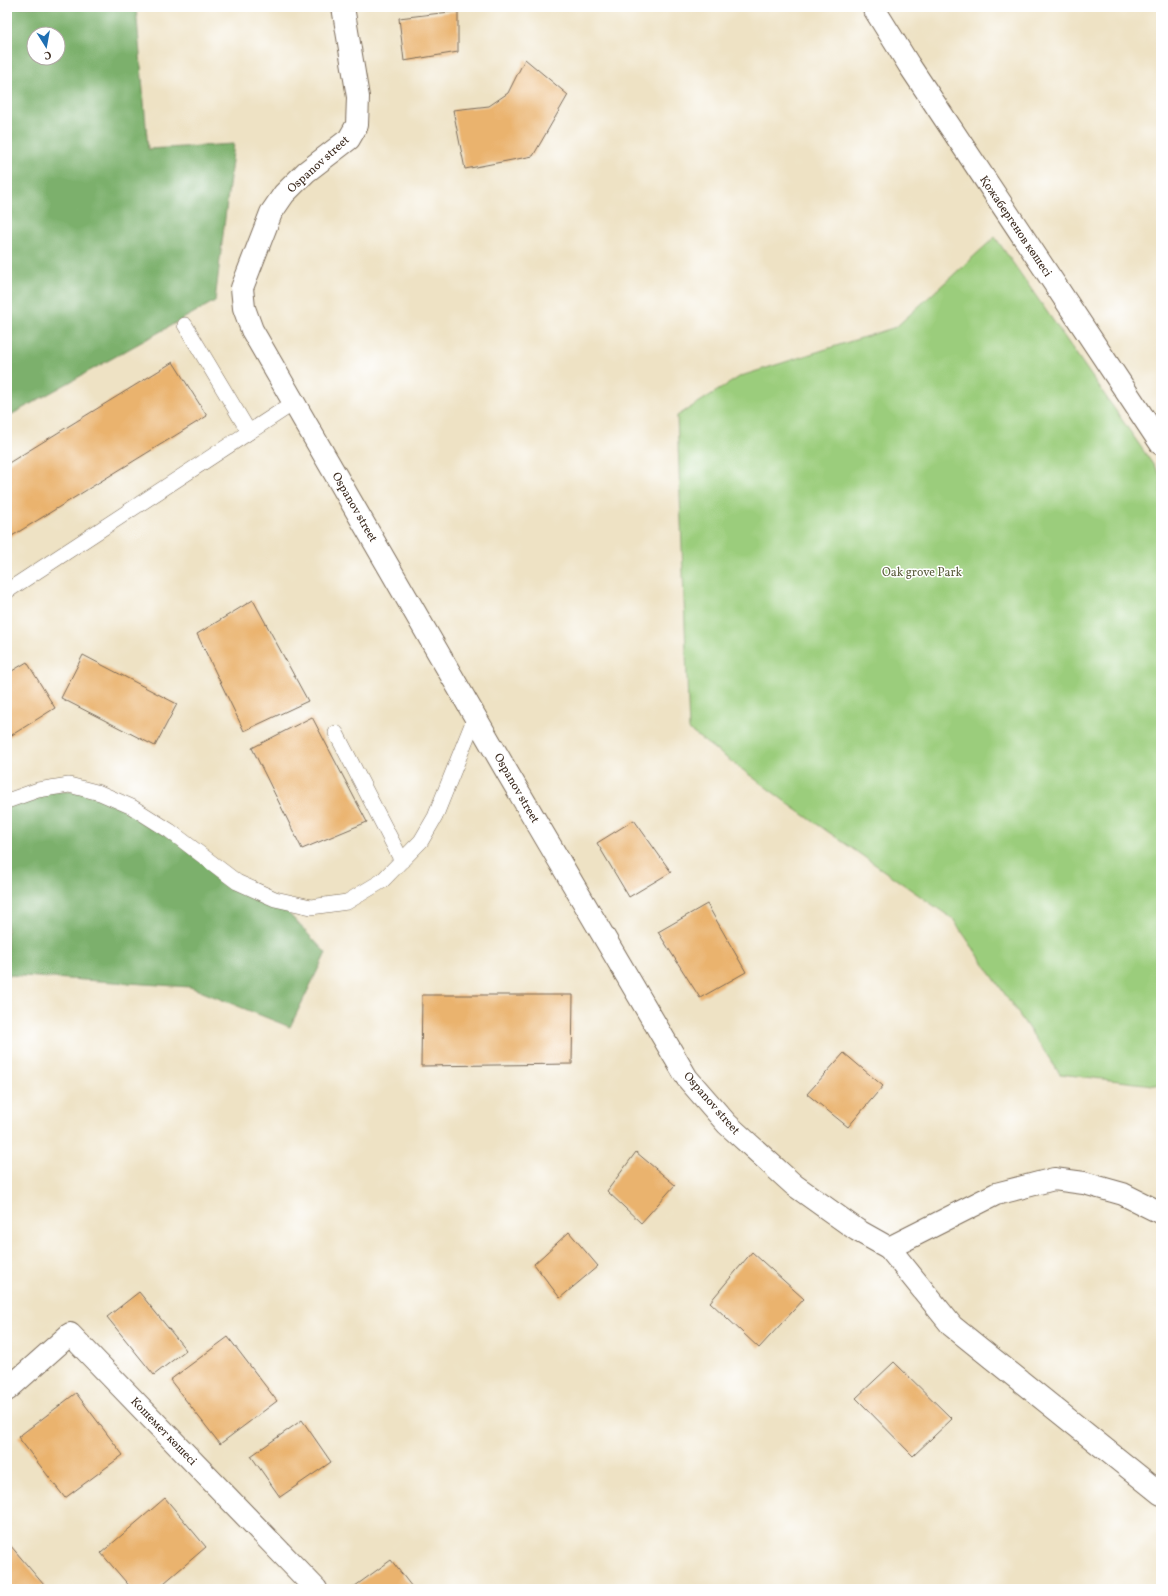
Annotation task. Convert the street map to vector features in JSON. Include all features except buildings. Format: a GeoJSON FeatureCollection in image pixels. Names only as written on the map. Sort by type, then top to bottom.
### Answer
{"type":"FeatureCollection","features":[{"type":"Feature","properties":{"kind":"street","name":"Ospanov street"},"geometry":{"type":"LineString","coordinates":[[343,7],[358,97],[357,124],[349,138],[306,172],[284,194],[272,214],[242,288],[244,308],[252,330],[475,717],[687,1078],[727,1124],[794,1185],[857,1230],[889,1248]]}},
{"type":"Feature","properties":{"kind":"street","name":"Қожабергенов көшесі"},"geometry":{"type":"LineString","coordinates":[[873,7],[913,72],[1161,444]]}},
{"type":"Feature","properties":{"kind":"street"},"geometry":{"type":"LineString","coordinates":[[1161,1213],[1123,1194],[1084,1183],[1054,1179],[996,1194],[889,1248],[952,1326],[1161,1494]]}},
{"type":"Feature","properties":{"kind":"street","name":"Кошемет көшесі"},"geometry":{"type":"LineString","coordinates":[[7,1390],[70,1334],[316,1589]]}},
{"type":"Feature","properties":{"kind":"lane"},"geometry":{"type":"LineString","coordinates":[[185,325],[248,432]]}},
{"type":"Feature","properties":{"kind":"lane"},"geometry":{"type":"LineString","coordinates":[[7,591],[294,402]]}},
{"type":"Feature","properties":{"kind":"lane"},"geometry":{"type":"LineString","coordinates":[[7,801],[38,790],[70,786],[100,793],[132,807],[170,831],[237,882],[275,899],[311,907],[348,902],[382,881],[421,841],[435,817],[475,717]]}},
{"type":"Feature","properties":{"kind":"lane"},"geometry":{"type":"LineString","coordinates":[[336,733],[402,861]]}},
{"type":"Feature","properties":{"kind":"green space"},"geometry":{"type":"Polygon","coordinates":[[[7,7],[136,7],[148,149],[234,144],[215,301],[7,417],[7,7]]]}},
{"type":"Feature","properties":{"kind":"green space","name":"Oak grove Park"},"geometry":{"type":"Polygon","coordinates":[[[995,237],[1161,476],[1161,1086],[1060,1074],[953,919],[794,808],[689,730],[677,416],[741,376],[896,327],[995,237]]]}},
{"type":"Feature","properties":{"kind":"green space"},"geometry":{"type":"Polygon","coordinates":[[[38,790],[100,793],[275,899],[326,953],[290,1027],[190,987],[7,975],[7,796],[38,790]]]}}]}
